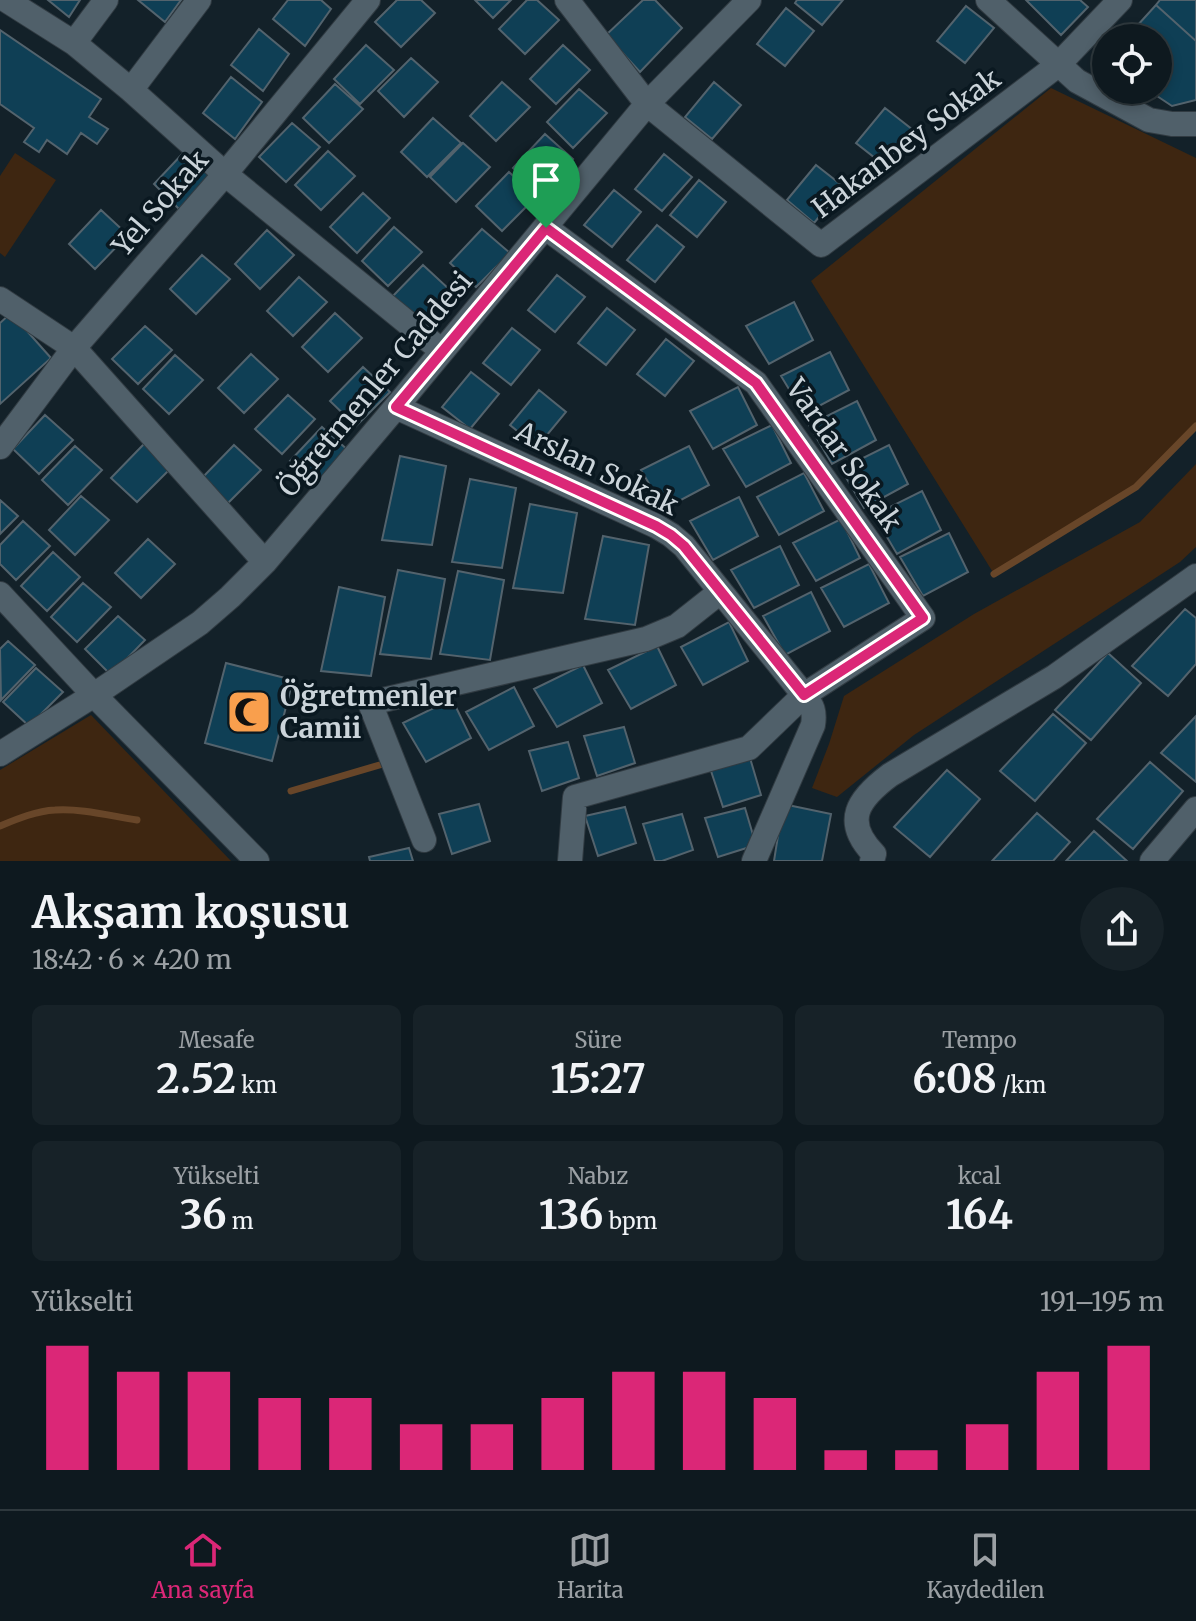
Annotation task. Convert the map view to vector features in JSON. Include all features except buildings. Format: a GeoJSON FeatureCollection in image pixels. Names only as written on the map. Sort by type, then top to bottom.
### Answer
{"type":"FeatureCollection","features":[{"type":"Feature","properties":{"kind":"street"},"geometry":{"type":"LineString","coordinates":[[6,0],[74,43],[225,174],[442,351]]}},
{"type":"Feature","properties":{"kind":"street"},"geometry":{"type":"LineString","coordinates":[[74,43],[106,0]]}},
{"type":"Feature","properties":{"kind":"street"},"geometry":{"type":"LineString","coordinates":[[131,90],[199,0]]}},
{"type":"Feature","properties":{"kind":"street","name":"Yel Sokak"},"geometry":{"type":"LineString","coordinates":[[0,447],[74,348],[225,174],[368,0]]}},
{"type":"Feature","properties":{"kind":"street"},"geometry":{"type":"LineString","coordinates":[[567,0],[647,104]]}},
{"type":"Feature","properties":{"kind":"street","name":"Öğretmenler Caddesi"},"geometry":{"type":"LineString","coordinates":[[0,754],[200,623],[265,562],[647,104],[749,0]]}},
{"type":"Feature","properties":{"kind":"street"},"geometry":{"type":"LineString","coordinates":[[988,0],[1077,81],[1149,120],[1192,126]]}},
{"type":"Feature","properties":{"kind":"street","name":"Hakanbey Sokak"},"geometry":{"type":"LineString","coordinates":[[647,104],[821,245],[1058,65],[1120,0]]}},
{"type":"Feature","properties":{"kind":"street","name":"Vardar Sokak"},"geometry":{"type":"LineString","coordinates":[[546,228],[756,383],[923,618],[804,695]]}},
{"type":"Feature","properties":{"kind":"street"},"geometry":{"type":"LineString","coordinates":[[0,299],[74,348],[265,562]]}},
{"type":"Feature","properties":{"kind":"street","name":"Arslan Sokak"},"geometry":{"type":"LineString","coordinates":[[396,407],[664,530],[684,546],[804,695]]}},
{"type":"Feature","properties":{"kind":"street"},"geometry":{"type":"LineString","coordinates":[[876,859],[857,830],[856,813],[874,787],[1054,677],[1196,576]]}},
{"type":"Feature","properties":{"kind":"street"},"geometry":{"type":"LineString","coordinates":[[424,840],[370,703],[646,639],[677,626],[720,592]]}},
{"type":"Feature","properties":{"kind":"street"},"geometry":{"type":"LineString","coordinates":[[0,594],[257,861]]}},
{"type":"Feature","properties":{"kind":"street"},"geometry":{"type":"LineString","coordinates":[[570,861],[575,797],[749,748],[804,695],[815,714],[813,725],[754,861]]}},
{"type":"Feature","properties":{"kind":"street"},"geometry":{"type":"LineString","coordinates":[[1152,861],[1196,809]]}},
{"type":"Feature","properties":{"kind":"shaded area"},"geometry":{"type":"Polygon","coordinates":[[[1051,88],[1196,158],[1196,426],[1136,487],[994,574],[811,281],[1051,88]]]}},
{"type":"Feature","properties":{"kind":"shaded area"},"geometry":{"type":"Polygon","coordinates":[[[15,153],[56,180],[5,257],[0,253],[0,176],[15,153]]]}},
{"type":"Feature","properties":{"kind":"shaded area"},"geometry":{"type":"Polygon","coordinates":[[[1196,464],[1196,547],[1180,562],[914,735],[837,797],[812,788],[844,696],[974,614],[1140,522],[1196,464]]]}},
{"type":"Feature","properties":{"kind":"shaded area"},"geometry":{"type":"Polygon","coordinates":[[[91,715],[231,861],[0,861],[0,770],[91,715]]]}},
{"type":"Feature","properties":{"kind":"waterway"},"geometry":{"type":"LineString","coordinates":[[994,574],[1136,487],[1196,426]]}},
{"type":"Feature","properties":{"kind":"waterway"},"geometry":{"type":"LineString","coordinates":[[291,791],[383,764]]}},
{"type":"Feature","properties":{"kind":"waterway"},"geometry":{"type":"LineString","coordinates":[[0,826],[55,810],[85,811],[137,820]]}},
{"type":"Feature","properties":{"kind":"place","name":"Öğretmenler Camii"},"geometry":{"type":"Point","coordinates":[249,712]}},
{"type":"Feature","properties":{"kind":"route"},"geometry":{"type":"LineString","coordinates":[[546,228],[756,383],[923,618],[804,695],[684,546],[671,535],[396,407],[546,228]]}}]}
